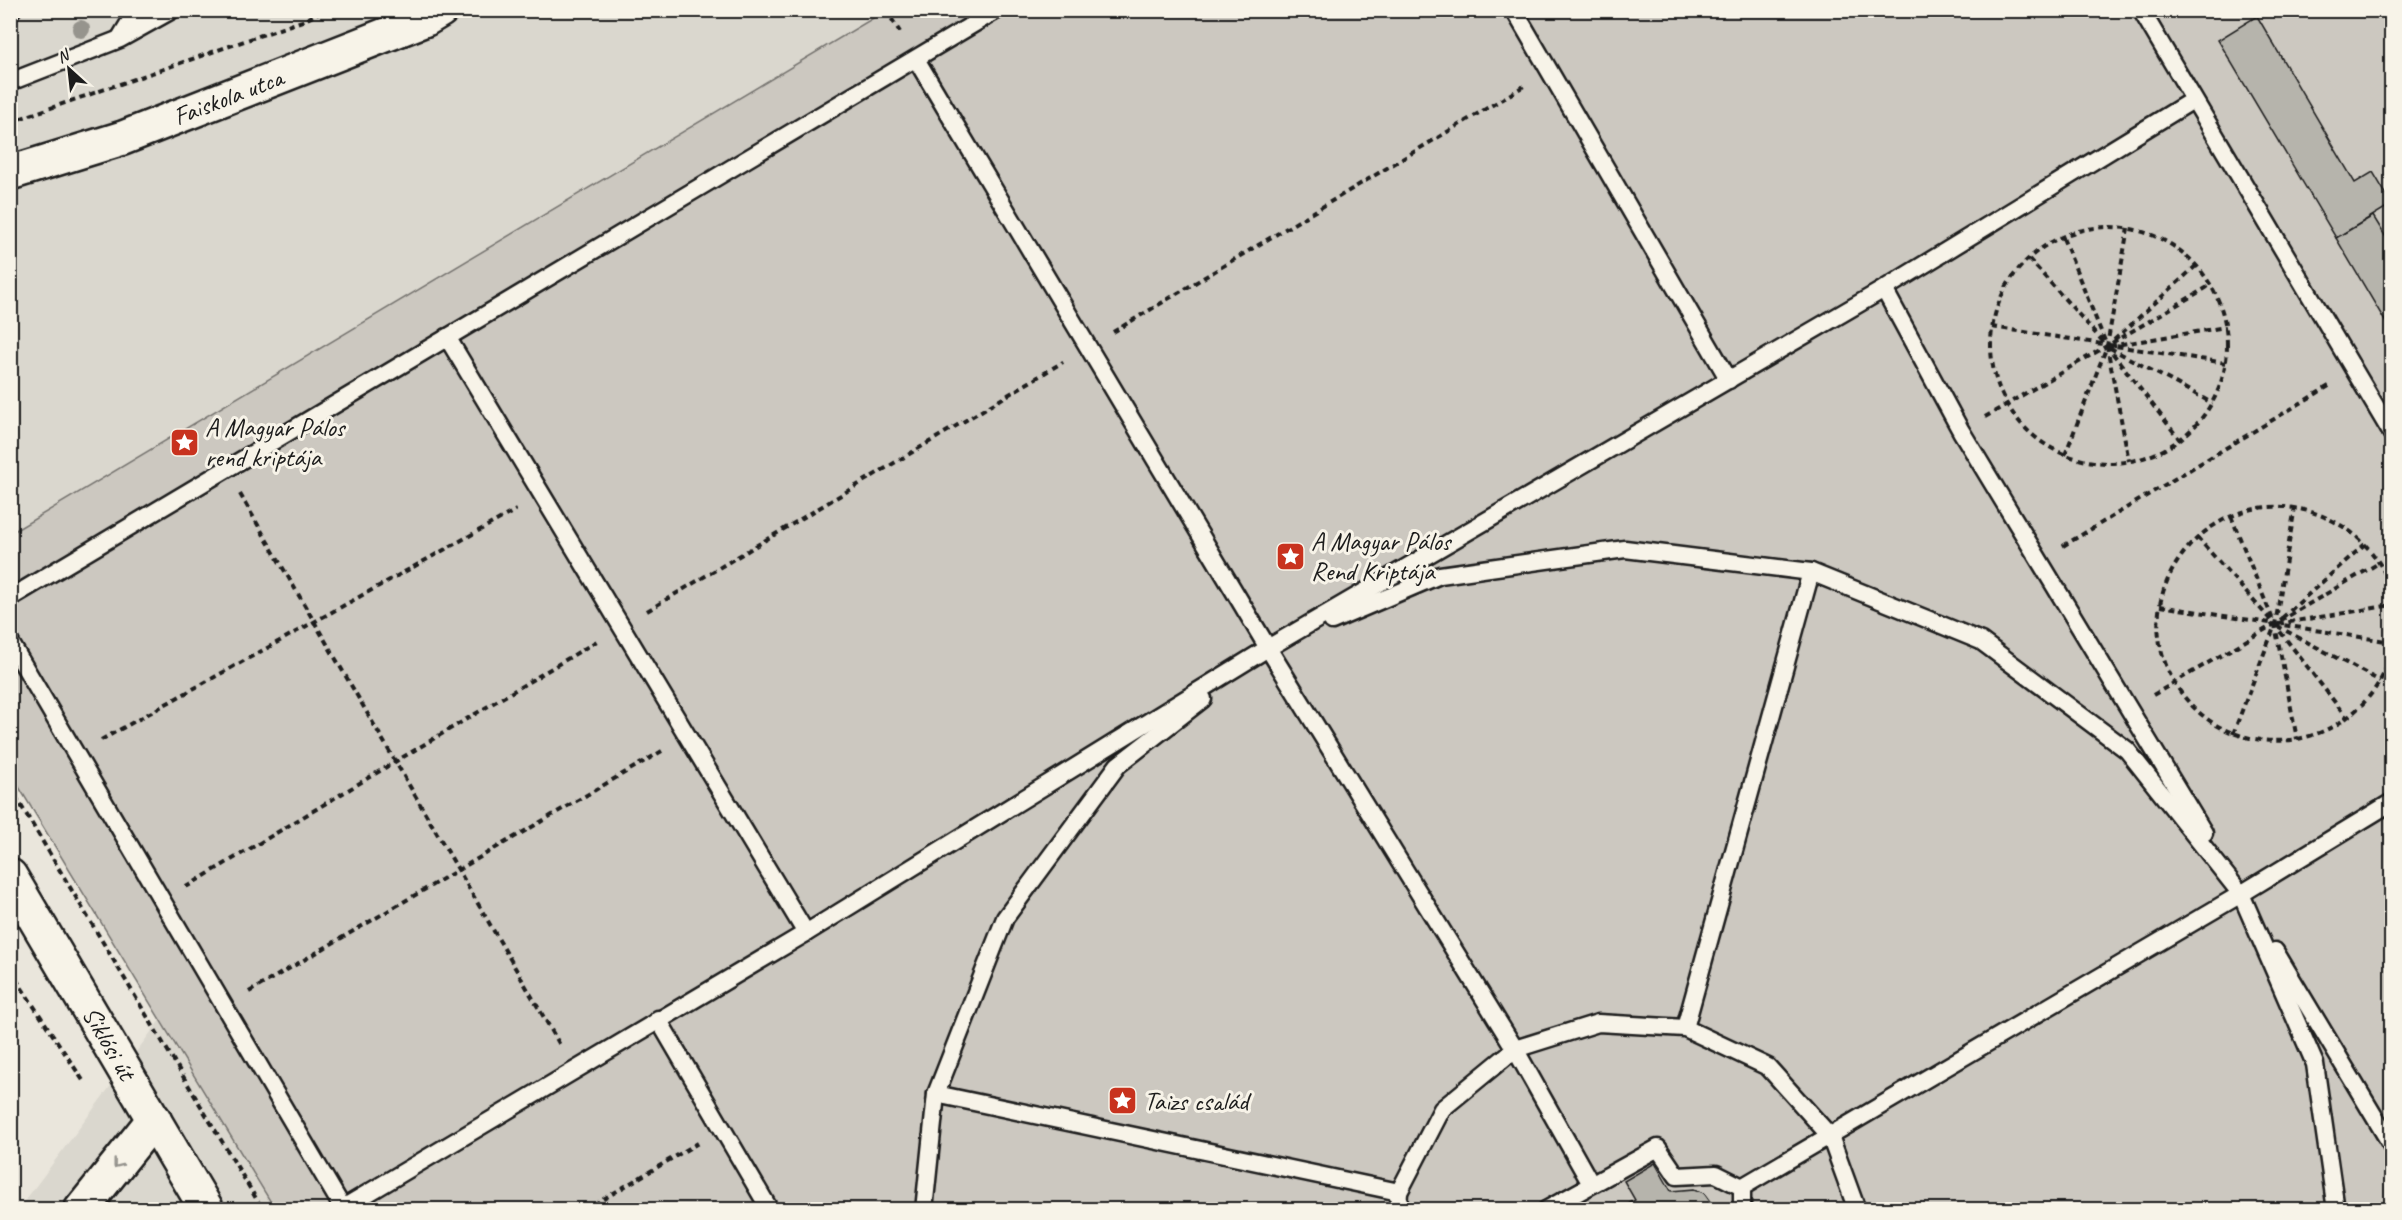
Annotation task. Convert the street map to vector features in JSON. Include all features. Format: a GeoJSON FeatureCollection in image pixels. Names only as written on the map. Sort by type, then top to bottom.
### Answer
{"type":"FeatureCollection","features":[{"type":"Feature","properties":{"kind":"street","name":"Faiskola utca"},"geometry":{"type":"LineString","coordinates":[[10,173],[123,138],[426,19],[441,10]]}},
{"type":"Feature","properties":{"kind":"street","name":"Siklósi út"},"geometry":{"type":"LineString","coordinates":[[10,876],[207,1209]]}},
{"type":"Feature","properties":{"kind":"street"},"geometry":{"type":"LineString","coordinates":[[81,1209],[154,1119]]}},
{"type":"Feature","properties":{"kind":"lane"},"geometry":{"type":"LineString","coordinates":[[120,39],[137,10]]}},
{"type":"Feature","properties":{"kind":"lane"},"geometry":{"type":"LineString","coordinates":[[10,82],[120,39],[172,10]]}},
{"type":"Feature","properties":{"kind":"lane"},"geometry":{"type":"LineString","coordinates":[[10,598],[997,10]]}},
{"type":"Feature","properties":{"kind":"lane"},"geometry":{"type":"LineString","coordinates":[[1514,10],[1729,380]]}},
{"type":"Feature","properties":{"kind":"lane"},"geometry":{"type":"LineString","coordinates":[[2141,10],[2391,435]]}},
{"type":"Feature","properties":{"kind":"lane"},"geometry":{"type":"LineString","coordinates":[[916,58],[1268,648],[1515,1049],[1592,1184]]}},
{"type":"Feature","properties":{"kind":"lane"},"geometry":{"type":"LineString","coordinates":[[10,642],[343,1209],[574,1069],[806,933],[1268,648],[1884,289],[2193,100]]}},
{"type":"Feature","properties":{"kind":"lane"},"geometry":{"type":"LineString","coordinates":[[1884,289],[1961,431],[2391,1146]]}},
{"type":"Feature","properties":{"kind":"lane"},"geometry":{"type":"LineString","coordinates":[[447,337],[806,933]]}},
{"type":"Feature","properties":{"kind":"lane"},"geometry":{"type":"LineString","coordinates":[[924,1209],[936,1094],[1005,918],[1118,765],[1268,648],[1440,575],[1625,549],[1811,572],[1981,641],[2127,750],[2241,894],[2314,1064],[2336,1209]]}},
{"type":"Feature","properties":{"kind":"lane"},"geometry":{"type":"LineString","coordinates":[[1685,1028],[1811,572]]}},
{"type":"Feature","properties":{"kind":"lane"},"geometry":{"type":"LineString","coordinates":[[1742,1187],[2241,894],[2391,802]]}},
{"type":"Feature","properties":{"kind":"lane"},"geometry":{"type":"LineString","coordinates":[[658,1019],[770,1209]]}},
{"type":"Feature","properties":{"kind":"lane"},"geometry":{"type":"LineString","coordinates":[[1398,1209],[1399,1192],[1442,1109],[1515,1049],[1598,1023],[1685,1028],[1768,1067],[1830,1136],[1857,1209]]}},
{"type":"Feature","properties":{"kind":"lane"},"geometry":{"type":"LineString","coordinates":[[936,1094],[1399,1192]]}},
{"type":"Feature","properties":{"kind":"lane"},"geometry":{"type":"LineString","coordinates":[[1546,1209],[1658,1148],[1677,1176],[1716,1174],[1742,1187]]}},
{"type":"Feature","properties":{"kind":"lane"},"geometry":{"type":"LineString","coordinates":[[1742,1187],[1742,1209]]}},
{"type":"Feature","properties":{"kind":"path"},"geometry":{"type":"LineString","coordinates":[[10,122],[305,20],[324,10]]}},
{"type":"Feature","properties":{"kind":"path"},"geometry":{"type":"LineString","coordinates":[[162,901],[1550,71]]}},
{"type":"Feature","properties":{"kind":"path"},"geometry":{"type":"LineString","coordinates":[[2101,228],[2128,228],[2169,244],[2196,265],[2211,285],[2226,327],[2226,363],[2219,389],[2212,403],[2190,433],[2168,448],[2129,461],[2091,462],[2065,455],[2042,443],[2022,425],[2007,405],[1996,380],[1991,354],[1992,327],[1999,302],[2029,259],[2063,238],[2101,228]]}},
{"type":"Feature","properties":{"kind":"path"},"geometry":{"type":"LineString","coordinates":[[2065,455],[2107,346],[2128,228]]}},
{"type":"Feature","properties":{"kind":"path"},"geometry":{"type":"LineString","coordinates":[[2063,238],[2107,346],[2129,461]]}},
{"type":"Feature","properties":{"kind":"path"},"geometry":{"type":"LineString","coordinates":[[2029,259],[2107,346],[2180,440]]}},
{"type":"Feature","properties":{"kind":"path"},"geometry":{"type":"LineString","coordinates":[[2107,346],[2196,265]]}},
{"type":"Feature","properties":{"kind":"path"},"geometry":{"type":"LineString","coordinates":[[1961,431],[2211,285]]}},
{"type":"Feature","properties":{"kind":"path"},"geometry":{"type":"LineString","coordinates":[[1992,327],[2226,363]]}},
{"type":"Feature","properties":{"kind":"path"},"geometry":{"type":"LineString","coordinates":[[2107,346],[2226,327]]}},
{"type":"Feature","properties":{"kind":"path"},"geometry":{"type":"LineString","coordinates":[[2107,346],[2212,403]]}},
{"type":"Feature","properties":{"kind":"path"},"geometry":{"type":"LineString","coordinates":[[2039,561],[2354,371]]}},
{"type":"Feature","properties":{"kind":"path"},"geometry":{"type":"LineString","coordinates":[[226,470],[574,1069]]}},
{"type":"Feature","properties":{"kind":"path"},"geometry":{"type":"LineString","coordinates":[[76,754],[542,495]]}},
{"type":"Feature","properties":{"kind":"path"},"geometry":{"type":"LineString","coordinates":[[2391,595],[2379,563],[2365,544],[2344,526],[2329,518],[2295,507],[2269,506],[2218,521],[2197,537],[2180,557],[2167,580],[2160,606],[2159,633],[2162,650],[2174,683],[2190,704],[2210,721],[2233,734],[2259,741],[2298,740],[2320,733],[2347,718],[2363,704],[2380,681],[2391,652]]}},
{"type":"Feature","properties":{"kind":"path"},"geometry":{"type":"LineString","coordinates":[[2233,734],[2275,625],[2295,507]]}},
{"type":"Feature","properties":{"kind":"path"},"geometry":{"type":"LineString","coordinates":[[2231,516],[2275,625],[2298,740]]}},
{"type":"Feature","properties":{"kind":"path"},"geometry":{"type":"LineString","coordinates":[[2197,537],[2275,625],[2347,718]]}},
{"type":"Feature","properties":{"kind":"path"},"geometry":{"type":"LineString","coordinates":[[2275,625],[2365,544]]}},
{"type":"Feature","properties":{"kind":"path"},"geometry":{"type":"LineString","coordinates":[[2129,710],[2379,563]]}},
{"type":"Feature","properties":{"kind":"path"},"geometry":{"type":"LineString","coordinates":[[2275,625],[2391,605]]}},
{"type":"Feature","properties":{"kind":"path"},"geometry":{"type":"LineString","coordinates":[[2160,606],[2391,642]]}},
{"type":"Feature","properties":{"kind":"path"},"geometry":{"type":"LineString","coordinates":[[2275,625],[2380,681]]}},
{"type":"Feature","properties":{"kind":"path"},"geometry":{"type":"LineString","coordinates":[[225,1006],[687,736]]}},
{"type":"Feature","properties":{"kind":"path"},"geometry":{"type":"LineString","coordinates":[[10,787],[263,1209]]}},
{"type":"Feature","properties":{"kind":"path"},"geometry":{"type":"LineString","coordinates":[[585,1209],[723,1129]]}},
{"type":"Feature","properties":{"kind":"shaded area"},"geometry":{"type":"Polygon","coordinates":[[[11,10],[885,11],[11,533],[11,10]]]}},
{"type":"Feature","properties":{"kind":"shaded area"},"geometry":{"type":"Polygon","coordinates":[[[2380,10],[2391,24],[2391,1209],[275,1209],[11,774],[11,533],[885,11],[2380,10]]]}},
{"type":"Feature","properties":{"kind":"shaded area"},"geometry":{"type":"Polygon","coordinates":[[[160,1020],[275,1209],[18,1210],[160,1020]]]}},
{"type":"Feature","properties":{"kind":"building"},"geometry":{"type":"Polygon","coordinates":[[[2257,16],[2355,183],[2373,172],[2392,204],[2336,238],[2218,40],[2257,16]]]}},
{"type":"Feature","properties":{"kind":"building"},"geometry":{"type":"Polygon","coordinates":[[[2373,216],[2392,247],[2392,333],[2336,238],[2373,216]]]}},
{"type":"Feature","properties":{"kind":"building"},"geometry":{"type":"Polygon","coordinates":[[[1655,1163],[1671,1191],[1694,1189],[1704,1193],[1716,1210],[1618,1210],[1635,1200],[1624,1181],[1655,1163]]]}},
{"type":"Feature","properties":{"kind":"place","name":"A Magyar Pálos rend kriptája"},"geometry":{"type":"Point","coordinates":[184,442]}},
{"type":"Feature","properties":{"kind":"place","name":"A Magyar Pálos Rend Kriptája"},"geometry":{"type":"Point","coordinates":[1290,556]}},
{"type":"Feature","properties":{"kind":"place","name":"Taizs család"},"geometry":{"type":"Point","coordinates":[1123,1101]}}]}
